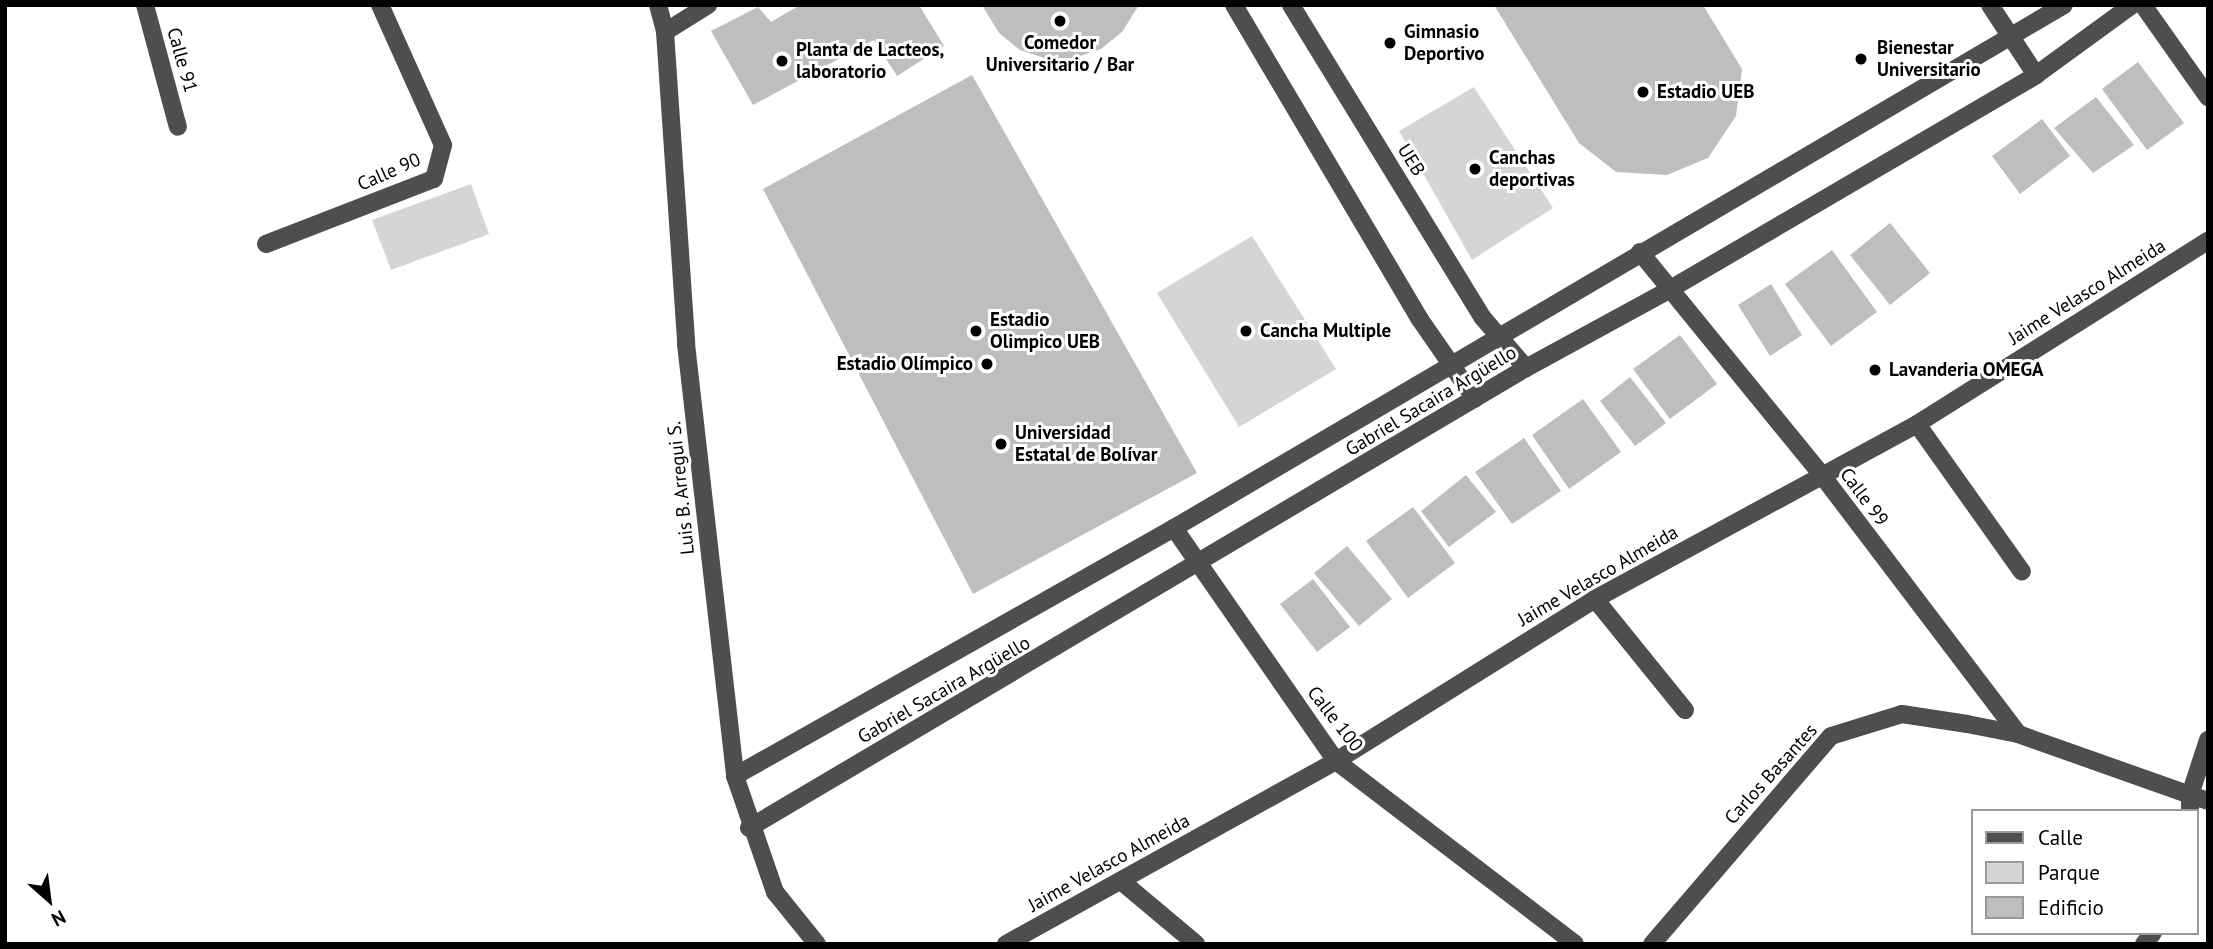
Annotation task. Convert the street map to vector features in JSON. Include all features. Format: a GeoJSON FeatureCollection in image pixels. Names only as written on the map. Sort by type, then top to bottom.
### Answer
{"type":"FeatureCollection","features":[{"type":"Feature","properties":{"kind":"street","name":"Calle 91"},"geometry":{"type":"LineString","coordinates":[[145,5],[178,127]]}},
{"type":"Feature","properties":{"kind":"street","name":"Calle 90"},"geometry":{"type":"LineString","coordinates":[[266,244],[434,179],[443,145],[380,5]]}},
{"type":"Feature","properties":{"kind":"street","name":"Luis B. Arregui S."},"geometry":{"type":"LineString","coordinates":[[658,5],[665,32],[687,344],[735,776],[749,828],[775,892],[817,944]]}},
{"type":"Feature","properties":{"kind":"street"},"geometry":{"type":"LineString","coordinates":[[665,32],[708,5]]}},
{"type":"Feature","properties":{"kind":"street"},"geometry":{"type":"LineString","coordinates":[[1234,5],[1448,365],[1475,399]]}},
{"type":"Feature","properties":{"kind":"street","name":"UEB"},"geometry":{"type":"LineString","coordinates":[[1290,5],[1483,318],[1526,368]]}},
{"type":"Feature","properties":{"kind":"street"},"geometry":{"type":"LineString","coordinates":[[1990,5],[2036,75]]}},
{"type":"Feature","properties":{"kind":"street","name":"Gabriel Sacaira Argüello"},"geometry":{"type":"LineString","coordinates":[[749,828],[1198,566],[1526,368],[1667,291],[2036,75],[2132,5]]}},
{"type":"Feature","properties":{"kind":"street"},"geometry":{"type":"LineString","coordinates":[[2144,5],[2208,97]]}},
{"type":"Feature","properties":{"kind":"street","name":"Gabriel Sacaira Argüello"},"geometry":{"type":"LineString","coordinates":[[735,776],[1174,528],[2055,7]]}},
{"type":"Feature","properties":{"kind":"street","name":"Jaime Velasco Almeida"},"geometry":{"type":"LineString","coordinates":[[1006,944],[1336,761],[1595,599],[1821,474],[1917,425],[2208,241]]}},
{"type":"Feature","properties":{"kind":"street","name":"Calle 99"},"geometry":{"type":"LineString","coordinates":[[1640,252],[1667,291],[1821,474],[2018,734]]}},
{"type":"Feature","properties":{"kind":"street"},"geometry":{"type":"LineString","coordinates":[[1917,425],[2022,572]]}},
{"type":"Feature","properties":{"kind":"street","name":"Calle 100"},"geometry":{"type":"LineString","coordinates":[[1174,528],[1336,761],[1575,944]]}},
{"type":"Feature","properties":{"kind":"street"},"geometry":{"type":"LineString","coordinates":[[1595,599],[1685,710]]}},
{"type":"Feature","properties":{"kind":"street","name":"Carlos Basantes"},"geometry":{"type":"LineString","coordinates":[[1652,944],[1830,736],[1902,714],[2018,734],[2190,803],[2208,801]]}},
{"type":"Feature","properties":{"kind":"street"},"geometry":{"type":"LineString","coordinates":[[2190,803],[2208,740]]}},
{"type":"Feature","properties":{"kind":"street"},"geometry":{"type":"LineString","coordinates":[[1121,881],[1196,944]]}},
{"type":"Feature","properties":{"kind":"green space","name":"Canchas deportivas"},"geometry":{"type":"Polygon","coordinates":[[[1474,87],[1553,208],[1472,260],[1399,131],[1474,87]]]}},
{"type":"Feature","properties":{"kind":"green space"},"geometry":{"type":"Polygon","coordinates":[[[471,184],[489,234],[391,270],[372,220],[471,184]]]}},
{"type":"Feature","properties":{"kind":"green space","name":"Cancha Multiple"},"geometry":{"type":"Polygon","coordinates":[[[1252,236],[1336,369],[1239,427],[1157,293],[1252,236]]]}},
{"type":"Feature","properties":{"kind":"building","name":"Planta de Lacteos, laboratorio"},"geometry":{"type":"Polygon","coordinates":[[[800,5],[919,5],[944,46],[897,76],[874,40],[753,105],[711,31],[758,7],[771,22],[800,5]]]}},
{"type":"Feature","properties":{"kind":"building","name":"Comedor Universitario / Bar"},"geometry":{"type":"Polygon","coordinates":[[[982,5],[1139,5],[1122,32],[1101,49],[1074,58],[1047,59],[1020,50],[999,33],[982,5]]]}},
{"type":"Feature","properties":{"kind":"building","name":"Estadio UEB"},"geometry":{"type":"Polygon","coordinates":[[[1494,5],[1703,5],[1742,69],[1736,116],[1708,158],[1667,175],[1616,172],[1579,143],[1494,5]]]}},
{"type":"Feature","properties":{"kind":"building"},"geometry":{"type":"Polygon","coordinates":[[[2138,62],[2184,123],[2147,150],[2102,89],[2138,62]]]}},
{"type":"Feature","properties":{"kind":"building","name":"Estadio Olimpico UEB"},"geometry":{"type":"Polygon","coordinates":[[[972,75],[1197,473],[973,594],[763,189],[972,75]]]}},
{"type":"Feature","properties":{"kind":"building"},"geometry":{"type":"Polygon","coordinates":[[[2096,97],[2134,145],[2093,173],[2054,128],[2096,97]]]}},
{"type":"Feature","properties":{"kind":"building"},"geometry":{"type":"Polygon","coordinates":[[[2042,119],[2070,156],[2020,194],[1992,156],[2042,119]]]}},
{"type":"Feature","properties":{"kind":"building"},"geometry":{"type":"Polygon","coordinates":[[[1890,223],[1930,273],[1890,305],[1850,255],[1890,223]]]}},
{"type":"Feature","properties":{"kind":"building"},"geometry":{"type":"Polygon","coordinates":[[[1832,250],[1877,312],[1831,346],[1785,284],[1832,250]]]}},
{"type":"Feature","properties":{"kind":"building"},"geometry":{"type":"Polygon","coordinates":[[[1771,284],[1802,335],[1770,356],[1738,305],[1771,284]]]}},
{"type":"Feature","properties":{"kind":"building"},"geometry":{"type":"Polygon","coordinates":[[[1680,335],[1717,384],[1670,419],[1633,369],[1680,335]]]}},
{"type":"Feature","properties":{"kind":"building"},"geometry":{"type":"Polygon","coordinates":[[[1630,377],[1666,423],[1635,446],[1600,401],[1630,377]]]}},
{"type":"Feature","properties":{"kind":"building"},"geometry":{"type":"Polygon","coordinates":[[[1583,399],[1621,452],[1569,489],[1532,435],[1583,399]]]}},
{"type":"Feature","properties":{"kind":"building"},"geometry":{"type":"Polygon","coordinates":[[[1524,438],[1561,491],[1512,524],[1475,472],[1524,438]]]}},
{"type":"Feature","properties":{"kind":"building"},"geometry":{"type":"Polygon","coordinates":[[[1466,475],[1496,512],[1449,547],[1421,511],[1466,475]]]}},
{"type":"Feature","properties":{"kind":"building"},"geometry":{"type":"Polygon","coordinates":[[[1413,507],[1455,563],[1408,598],[1366,541],[1413,507]]]}},
{"type":"Feature","properties":{"kind":"building"},"geometry":{"type":"Polygon","coordinates":[[[1347,546],[1392,599],[1359,626],[1314,573],[1347,546]]]}},
{"type":"Feature","properties":{"kind":"building"},"geometry":{"type":"Polygon","coordinates":[[[1313,579],[1350,627],[1317,652],[1280,604],[1313,579]]]}},
{"type":"Feature","properties":{"kind":"place","name":"Comedor Universitario / Bar"},"geometry":{"type":"Point","coordinates":[1060,21]}},
{"type":"Feature","properties":{"kind":"place","name":"Gimnasio Deportivo"},"geometry":{"type":"Point","coordinates":[1390,43]}},
{"type":"Feature","properties":{"kind":"place","name":"Bienestar Universitario"},"geometry":{"type":"Point","coordinates":[1861,59]}},
{"type":"Feature","properties":{"kind":"place","name":"Planta de Lacteos, laboratorio"},"geometry":{"type":"Point","coordinates":[782,61]}},
{"type":"Feature","properties":{"kind":"place","name":"Estadio UEB"},"geometry":{"type":"Point","coordinates":[1643,92]}},
{"type":"Feature","properties":{"kind":"place","name":"Canchas deportivas"},"geometry":{"type":"Point","coordinates":[1475,169]}},
{"type":"Feature","properties":{"kind":"place","name":"Estadio Olimpico UEB"},"geometry":{"type":"Point","coordinates":[976,331]}},
{"type":"Feature","properties":{"kind":"place","name":"Cancha Multiple"},"geometry":{"type":"Point","coordinates":[1246,331]}},
{"type":"Feature","properties":{"kind":"place","name":"Estadio Olímpico"},"geometry":{"type":"Point","coordinates":[987,364]}},
{"type":"Feature","properties":{"kind":"place","name":"Lavanderia OMEGA"},"geometry":{"type":"Point","coordinates":[1875,370]}},
{"type":"Feature","properties":{"kind":"place","name":"Universidad Estatal de Bolívar"},"geometry":{"type":"Point","coordinates":[1001,444]}}]}
